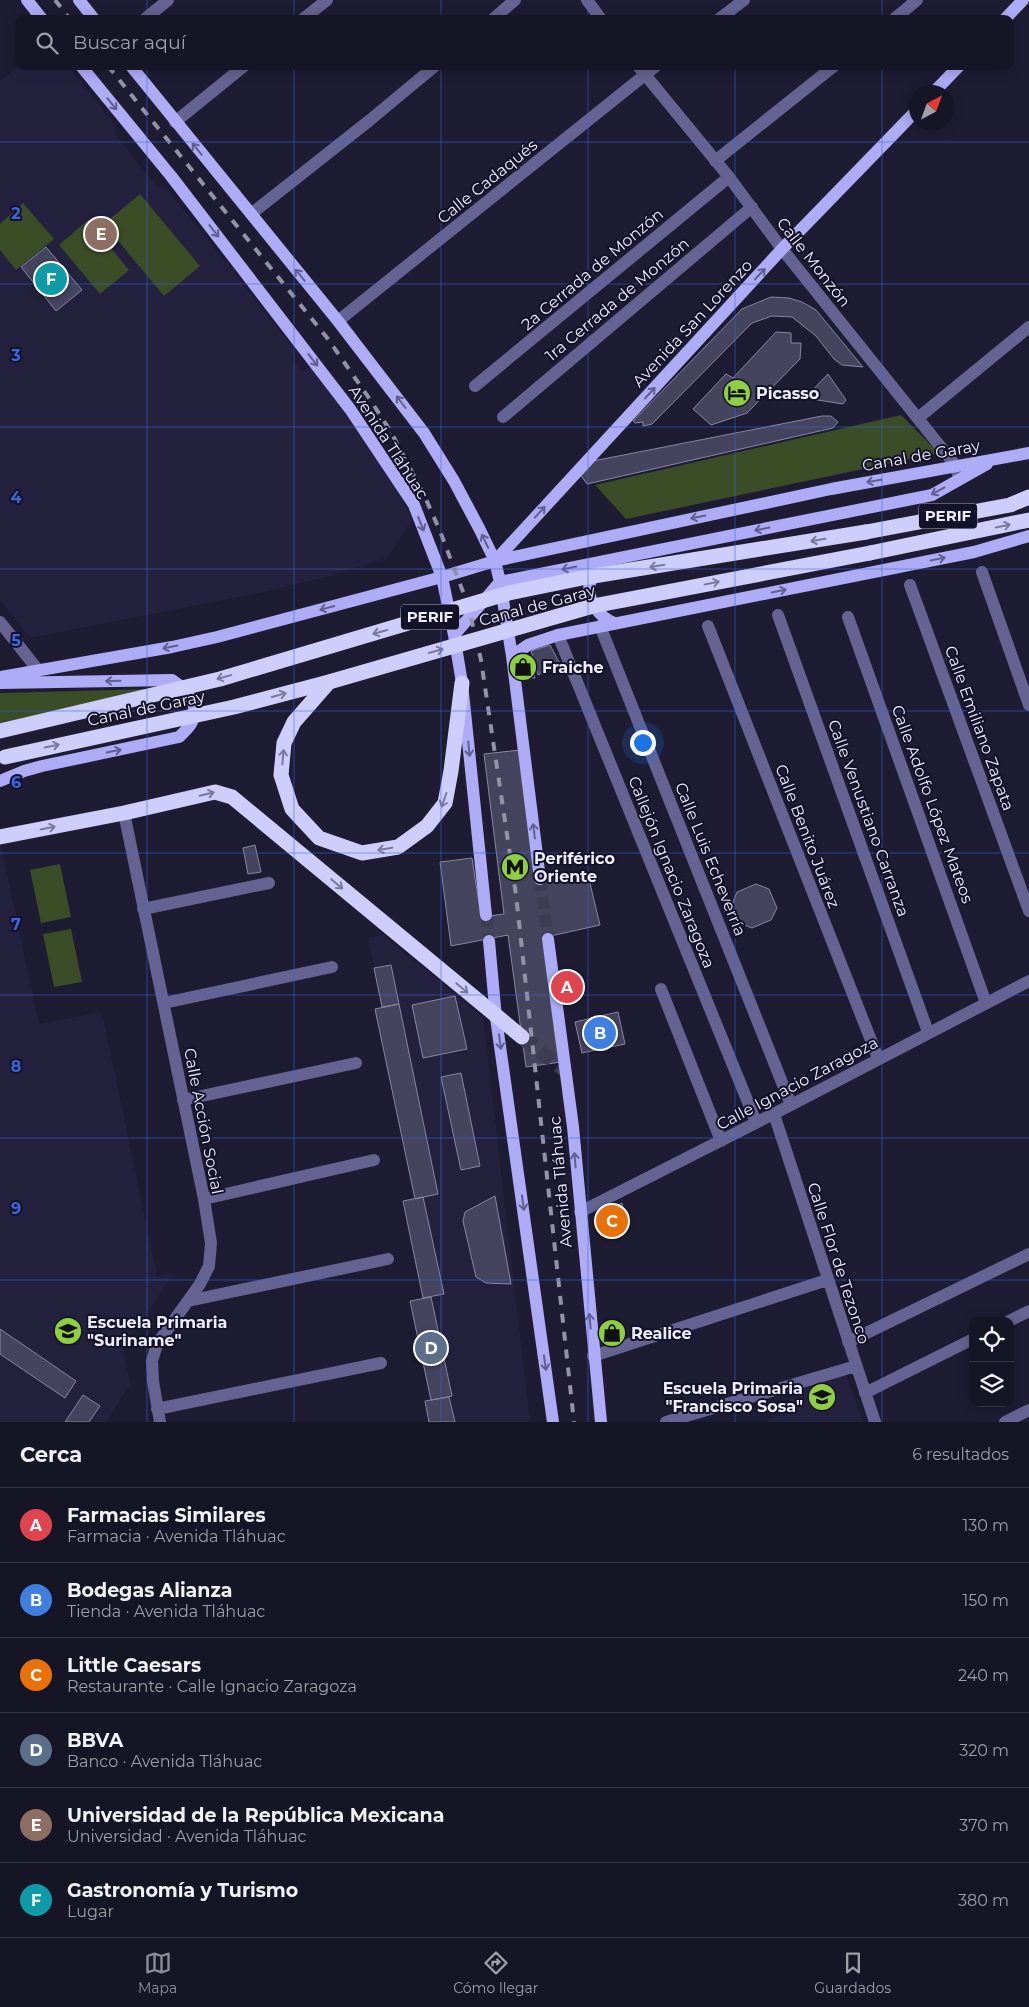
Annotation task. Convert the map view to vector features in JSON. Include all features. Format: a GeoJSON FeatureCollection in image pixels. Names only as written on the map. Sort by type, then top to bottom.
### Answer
{"type":"FeatureCollection","features":[{"type":"Feature","properties":{"kind":"highway","name":"Canal de Garay"},"geometry":{"type":"LineString","coordinates":[[0,731],[220,679],[509,593],[587,577],[866,532],[1010,505],[1029,497]]}},
{"type":"Feature","properties":{"kind":"highway","name":"Canal de Garay"},"geometry":{"type":"LineString","coordinates":[[2,757],[234,707],[329,682],[593,606],[870,553],[1029,520]]}},
{"type":"Feature","properties":{"kind":"highway"},"geometry":{"type":"LineString","coordinates":[[329,682],[294,722],[284,743],[281,775],[292,809],[319,838],[362,853],[398,847],[427,826],[445,803],[462,683]]}},
{"type":"Feature","properties":{"kind":"highway"},"geometry":{"type":"LineString","coordinates":[[0,837],[124,813],[216,792],[232,797],[496,1018],[522,1037]]}},
{"type":"Feature","properties":{"kind":"main road"},"geometry":{"type":"LineString","coordinates":[[27,0],[39,15]]}},
{"type":"Feature","properties":{"kind":"main road"},"geometry":{"type":"LineString","coordinates":[[79,0],[91,15]]}},
{"type":"Feature","properties":{"kind":"main road"},"geometry":{"type":"LineString","coordinates":[[1009,15],[1024,0]]}},
{"type":"Feature","properties":{"kind":"main road","name":"Avenida Tláhuac"},"geometry":{"type":"LineString","coordinates":[[84,70],[171,176],[350,409],[386,460],[414,505],[442,577],[454,634],[462,683],[486,915]]}},
{"type":"Feature","properties":{"kind":"main road","name":"Avenida Tláhuac"},"geometry":{"type":"LineString","coordinates":[[135,70],[175,122],[338,321],[424,433],[454,482],[495,561],[512,656],[540,879]]}},
{"type":"Feature","properties":{"kind":"main road"},"geometry":{"type":"LineString","coordinates":[[941,85],[955,70]]}},
{"type":"Feature","properties":{"kind":"main road","name":"Avenida San Lorenzo"},"geometry":{"type":"LineString","coordinates":[[495,561],[782,249],[909,118]]}},
{"type":"Feature","properties":{"kind":"main road","name":"Canal de Garay"},"geometry":{"type":"LineString","coordinates":[[0,677],[208,639],[442,577],[495,561],[822,491],[1029,453]]}},
{"type":"Feature","properties":{"kind":"main road"},"geometry":{"type":"LineString","coordinates":[[454,634],[500,582],[932,495],[996,459]]}},
{"type":"Feature","properties":{"kind":"main road"},"geometry":{"type":"LineString","coordinates":[[512,656],[528,645],[558,635],[974,552],[1029,536]]}},
{"type":"Feature","properties":{"kind":"main road"},"geometry":{"type":"LineString","coordinates":[[606,561],[590,581],[591,601],[600,615],[614,623]]}},
{"type":"Feature","properties":{"kind":"main road"},"geometry":{"type":"LineString","coordinates":[[0,683],[172,680],[188,691],[194,705],[192,723],[179,737],[42,766],[0,781]]}},
{"type":"Feature","properties":{"kind":"main road","name":"Avenida Tláhuac"},"geometry":{"type":"LineString","coordinates":[[548,938],[573,1127],[593,1356],[601,1422]]}},
{"type":"Feature","properties":{"kind":"main road"},"geometry":{"type":"LineString","coordinates":[[489,941],[496,1018],[553,1422]]}},
{"type":"Feature","properties":{"kind":"street"},"geometry":{"type":"LineString","coordinates":[[150,15],[168,0]]}},
{"type":"Feature","properties":{"kind":"street"},"geometry":{"type":"LineString","coordinates":[[309,15],[327,0]]}},
{"type":"Feature","properties":{"kind":"street"},"geometry":{"type":"LineString","coordinates":[[497,15],[515,0]]}},
{"type":"Feature","properties":{"kind":"street"},"geometry":{"type":"LineString","coordinates":[[587,0],[598,15]]}},
{"type":"Feature","properties":{"kind":"street"},"geometry":{"type":"LineString","coordinates":[[724,15],[744,0]]}},
{"type":"Feature","properties":{"kind":"street"},"geometry":{"type":"LineString","coordinates":[[899,15],[917,0]]}},
{"type":"Feature","properties":{"kind":"street"},"geometry":{"type":"LineString","coordinates":[[175,122],[239,70]]}},
{"type":"Feature","properties":{"kind":"street"},"geometry":{"type":"LineString","coordinates":[[250,214],[430,70]]}},
{"type":"Feature","properties":{"kind":"street"},"geometry":{"type":"LineString","coordinates":[[715,161],[829,70]]}},
{"type":"Feature","properties":{"kind":"street","name":"Calle Monzón"},"geometry":{"type":"LineString","coordinates":[[642,71],[729,177],[782,249],[956,466],[959,480]]}},
{"type":"Feature","properties":{"kind":"street","name":"Calle Cadaqués"},"geometry":{"type":"LineString","coordinates":[[338,321],[642,71]]}},
{"type":"Feature","properties":{"kind":"street","name":"2a Cerrada de Monzón"},"geometry":{"type":"LineString","coordinates":[[475,386],[729,177]]}},
{"type":"Feature","properties":{"kind":"street","name":"1ra Cerrada de Monzón"},"geometry":{"type":"LineString","coordinates":[[502,417],[752,207]]}},
{"type":"Feature","properties":{"kind":"street"},"geometry":{"type":"LineString","coordinates":[[918,418],[1029,327]]}},
{"type":"Feature","properties":{"kind":"street"},"geometry":{"type":"LineString","coordinates":[[982,572],[1029,705]]}},
{"type":"Feature","properties":{"kind":"street","name":"Calle Emiliano Zapata"},"geometry":{"type":"LineString","coordinates":[[910,584],[1029,911]]}},
{"type":"Feature","properties":{"kind":"street","name":"Calle Venustiano Carranza"},"geometry":{"type":"LineString","coordinates":[[778,615],[928,1032]]}},
{"type":"Feature","properties":{"kind":"street","name":"Calle Adolfo López Mateos"},"geometry":{"type":"LineString","coordinates":[[848,617],[986,1003]]}},
{"type":"Feature","properties":{"kind":"street"},"geometry":{"type":"LineString","coordinates":[[0,622],[38,670]]}},
{"type":"Feature","properties":{"kind":"street","name":"Calle Luis Echeverría"},"geometry":{"type":"LineString","coordinates":[[600,626],[791,1105]]}},
{"type":"Feature","properties":{"kind":"street","name":"Calle Benito Juárez"},"geometry":{"type":"LineString","coordinates":[[708,626],[878,1058]]}},
{"type":"Feature","properties":{"kind":"street","name":"Callejón Ignacio Zaragoza"},"geometry":{"type":"LineString","coordinates":[[558,635],[756,1122]]}},
{"type":"Feature","properties":{"kind":"street","name":"Calle Acción Social"},"geometry":{"type":"LineString","coordinates":[[124,813],[204,1199],[210,1243],[209,1266],[200,1284],[156,1344],[152,1361],[153,1381],[159,1416]]}},
{"type":"Feature","properties":{"kind":"street"},"geometry":{"type":"LineString","coordinates":[[143,909],[269,883]]}},
{"type":"Feature","properties":{"kind":"street"},"geometry":{"type":"LineString","coordinates":[[164,1003],[332,967]]}},
{"type":"Feature","properties":{"kind":"street","name":"Calle Ignacio Zaragoza"},"geometry":{"type":"LineString","coordinates":[[580,1212],[774,1114],[878,1058],[1029,981]]}},
{"type":"Feature","properties":{"kind":"street"},"geometry":{"type":"LineString","coordinates":[[662,989],[721,1141]]}},
{"type":"Feature","properties":{"kind":"street"},"geometry":{"type":"LineString","coordinates":[[183,1100],[356,1063]]}},
{"type":"Feature","properties":{"kind":"street","name":"Calle Flor de Tezonco"},"geometry":{"type":"LineString","coordinates":[[774,1114],[874,1422]]}},
{"type":"Feature","properties":{"kind":"street"},"geometry":{"type":"LineString","coordinates":[[204,1199],[374,1160]]}},
{"type":"Feature","properties":{"kind":"street"},"geometry":{"type":"LineString","coordinates":[[848,1342],[1029,1254]]}},
{"type":"Feature","properties":{"kind":"street"},"geometry":{"type":"LineString","coordinates":[[188,1301],[388,1259]]}},
{"type":"Feature","properties":{"kind":"street"},"geometry":{"type":"LineString","coordinates":[[593,1356],[827,1280]]}},
{"type":"Feature","properties":{"kind":"street"},"geometry":{"type":"LineString","coordinates":[[1014,1318],[1029,1311]]}},
{"type":"Feature","properties":{"kind":"street"},"geometry":{"type":"LineString","coordinates":[[865,1393],[969,1341]]}},
{"type":"Feature","properties":{"kind":"street"},"geometry":{"type":"LineString","coordinates":[[159,1416],[381,1363]]}},
{"type":"Feature","properties":{"kind":"street"},"geometry":{"type":"LineString","coordinates":[[666,1422],[856,1366]]}},
{"type":"Feature","properties":{"kind":"street"},"geometry":{"type":"LineString","coordinates":[[1005,1422],[1029,1410]]}},
{"type":"Feature","properties":{"kind":"shaded area"},"geometry":{"type":"Polygon","coordinates":[[[15,69],[71,70],[115,125],[115,134],[157,187],[166,188],[294,348],[291,359],[295,364],[302,372],[310,366],[363,433],[397,488],[412,520],[387,558],[330,576],[259,593],[30,638],[0,600],[0,81],[15,69]]]}},
{"type":"Feature","properties":{"kind":"shaded area"},"geometry":{"type":"Polygon","coordinates":[[[0,841],[39,1024],[102,1012],[157,1276],[174,1273],[123,1349],[130,1384],[106,1422],[0,1422],[0,841]]]}},
{"type":"Feature","properties":{"kind":"shaded area"},"geometry":{"type":"Polygon","coordinates":[[[383,935],[483,1017],[530,1422],[429,1422],[430,1400],[410,1301],[423,1298],[415,1199],[375,1009],[382,1007],[368,938],[383,935]]]}},
{"type":"Feature","properties":{"kind":"shaded area","name":"Escuela Primaria \"Francisco Sosa\""},"geometry":{"type":"Polygon","coordinates":[[[846,1374],[863,1422],[769,1422],[768,1419],[793,1412],[788,1391],[846,1374]]]}},
{"type":"Feature","properties":{"kind":"green space"},"geometry":{"type":"Polygon","coordinates":[[[140,194],[200,266],[164,296],[104,224],[140,194]]]}},
{"type":"Feature","properties":{"kind":"green space"},"geometry":{"type":"Polygon","coordinates":[[[23,203],[54,239],[16,270],[0,250],[0,224],[23,203]]]}},
{"type":"Feature","properties":{"kind":"green space"},"geometry":{"type":"Polygon","coordinates":[[[88,220],[129,270],[100,294],[59,245],[88,220]]]}},
{"type":"Feature","properties":{"kind":"green space"},"geometry":{"type":"Polygon","coordinates":[[[901,415],[939,453],[626,519],[595,485],[901,415]]]}},
{"type":"Feature","properties":{"kind":"green space"},"geometry":{"type":"Polygon","coordinates":[[[149,689],[0,723],[0,693],[149,689]]]}},
{"type":"Feature","properties":{"kind":"green space"},"geometry":{"type":"Polygon","coordinates":[[[60,864],[71,917],[41,923],[30,870],[60,864]]]}},
{"type":"Feature","properties":{"kind":"green space"},"geometry":{"type":"Polygon","coordinates":[[[71,929],[82,982],[54,987],[43,934],[71,929]]]}},
{"type":"Feature","properties":{"kind":"building"},"geometry":{"type":"Polygon","coordinates":[[[46,247],[82,290],[56,311],[21,267],[46,247]]]}},
{"type":"Feature","properties":{"kind":"building"},"geometry":{"type":"Polygon","coordinates":[[[771,297],[789,298],[802,302],[816,310],[863,367],[842,365],[834,359],[816,336],[792,317],[772,316],[752,323],[652,424],[643,426],[643,422],[635,423],[633,421],[742,309],[771,297]]]}},
{"type":"Feature","properties":{"kind":"building","name":"Picasso"},"geometry":{"type":"Polygon","coordinates":[[[776,332],[791,333],[791,343],[801,343],[800,359],[747,413],[711,425],[693,409],[726,374],[733,378],[776,332]]]}},
{"type":"Feature","properties":{"kind":"building"},"geometry":{"type":"Polygon","coordinates":[[[828,374],[846,400],[843,404],[805,398],[828,374]]]}},
{"type":"Feature","properties":{"kind":"building"},"geometry":{"type":"Polygon","coordinates":[[[822,416],[831,416],[838,422],[833,428],[587,484],[580,474],[593,461],[822,416]]]}},
{"type":"Feature","properties":{"kind":"building"},"geometry":{"type":"Polygon","coordinates":[[[550,645],[560,664],[538,675],[531,651],[550,645]]]}},
{"type":"Feature","properties":{"kind":"building"},"geometry":{"type":"Polygon","coordinates":[[[529,655],[535,678],[522,678],[522,662],[529,655]]]}},
{"type":"Feature","properties":{"kind":"building"},"geometry":{"type":"Polygon","coordinates":[[[520,750],[539,881],[588,875],[600,925],[546,937],[561,1062],[526,1067],[508,935],[451,946],[440,862],[472,858],[481,917],[504,914],[484,754],[520,750]]]}},
{"type":"Feature","properties":{"kind":"building"},"geometry":{"type":"Polygon","coordinates":[[[255,845],[261,872],[248,874],[243,848],[255,845]]]}},
{"type":"Feature","properties":{"kind":"building"},"geometry":{"type":"Polygon","coordinates":[[[756,884],[769,889],[777,908],[771,920],[752,928],[739,923],[732,904],[737,892],[756,884]]]}},
{"type":"Feature","properties":{"kind":"building"},"geometry":{"type":"Polygon","coordinates":[[[391,965],[399,1004],[382,1007],[374,968],[391,965]]]}},
{"type":"Feature","properties":{"kind":"building"},"geometry":{"type":"Polygon","coordinates":[[[455,996],[467,1049],[423,1058],[412,1005],[455,996]]]}},
{"type":"Feature","properties":{"kind":"building"},"geometry":{"type":"Polygon","coordinates":[[[399,1004],[438,1194],[415,1199],[375,1009],[399,1004]]]}},
{"type":"Feature","properties":{"kind":"building"},"geometry":{"type":"Polygon","coordinates":[[[618,1012],[625,1044],[582,1053],[575,1022],[618,1012]]]}},
{"type":"Feature","properties":{"kind":"building"},"geometry":{"type":"Polygon","coordinates":[[[461,1073],[480,1166],[461,1170],[441,1077],[461,1073]]]}},
{"type":"Feature","properties":{"kind":"building"},"geometry":{"type":"Polygon","coordinates":[[[495,1196],[511,1284],[486,1283],[476,1277],[463,1221],[465,1212],[495,1196]]]}},
{"type":"Feature","properties":{"kind":"building"},"geometry":{"type":"Polygon","coordinates":[[[423,1197],[444,1294],[423,1298],[403,1201],[423,1197]]]}},
{"type":"Feature","properties":{"kind":"building"},"geometry":{"type":"Polygon","coordinates":[[[622,1203],[626,1227],[601,1236],[598,1214],[622,1203]]]}},
{"type":"Feature","properties":{"kind":"building"},"geometry":{"type":"Polygon","coordinates":[[[431,1297],[452,1396],[431,1400],[410,1301],[431,1297]]]}},
{"type":"Feature","properties":{"kind":"building"},"geometry":{"type":"Polygon","coordinates":[[[0,1329],[76,1381],[65,1398],[0,1354],[0,1329]]]}},
{"type":"Feature","properties":{"kind":"building"},"geometry":{"type":"Polygon","coordinates":[[[83,1395],[100,1406],[89,1422],[65,1422],[83,1395]]]}},
{"type":"Feature","properties":{"kind":"building"},"geometry":{"type":"Polygon","coordinates":[[[449,1397],[455,1422],[429,1422],[425,1401],[449,1397]]]}},
{"type":"Feature","properties":{"kind":"tunnel"},"geometry":{"type":"LineString","coordinates":[[540,879],[548,939]]}},
{"type":"Feature","properties":{"kind":"tunnel"},"geometry":{"type":"LineString","coordinates":[[486,915],[489,941]]}},
{"type":"Feature","properties":{"kind":"tunnel"},"geometry":{"type":"LineString","coordinates":[[522,1037],[565,1070]]}},
{"type":"Feature","properties":{"kind":"railway"},"geometry":{"type":"LineString","coordinates":[[55,0],[67,15]]}},
{"type":"Feature","properties":{"kind":"railway"},"geometry":{"type":"LineString","coordinates":[[111,70],[328,339],[371,401],[391,432],[425,497],[468,605],[481,660],[516,895],[574,1422]]}},
{"type":"Feature","properties":{"kind":"place","name":"Universidad de la República Mexicana"},"geometry":{"type":"Point","coordinates":[101,234]}},
{"type":"Feature","properties":{"kind":"place","name":"Gastronomía y Turismo"},"geometry":{"type":"Point","coordinates":[51,279]}},
{"type":"Feature","properties":{"kind":"place","name":"Picasso"},"geometry":{"type":"Point","coordinates":[737,393]}},
{"type":"Feature","properties":{"kind":"place","name":"Fraiche"},"geometry":{"type":"Point","coordinates":[523,667]}},
{"type":"Feature","properties":{"kind":"place","name":"Periférico Oriente"},"geometry":{"type":"Point","coordinates":[515,867]}},
{"type":"Feature","properties":{"kind":"place","name":"Farmacias Similares"},"geometry":{"type":"Point","coordinates":[567,987]}},
{"type":"Feature","properties":{"kind":"place","name":"Bodegas Alianza"},"geometry":{"type":"Point","coordinates":[600,1033]}},
{"type":"Feature","properties":{"kind":"place","name":"Little Caesars"},"geometry":{"type":"Point","coordinates":[612,1221]}},
{"type":"Feature","properties":{"kind":"place","name":"Escuela Primaria \"Suriname\""},"geometry":{"type":"Point","coordinates":[68,1331]}},
{"type":"Feature","properties":{"kind":"place","name":"Realice"},"geometry":{"type":"Point","coordinates":[612,1333]}},
{"type":"Feature","properties":{"kind":"place","name":"BBVA"},"geometry":{"type":"Point","coordinates":[431,1348]}},
{"type":"Feature","properties":{"kind":"place","name":"Escuela Primaria \"Francisco Sosa\""},"geometry":{"type":"Point","coordinates":[822,1397]}}]}
